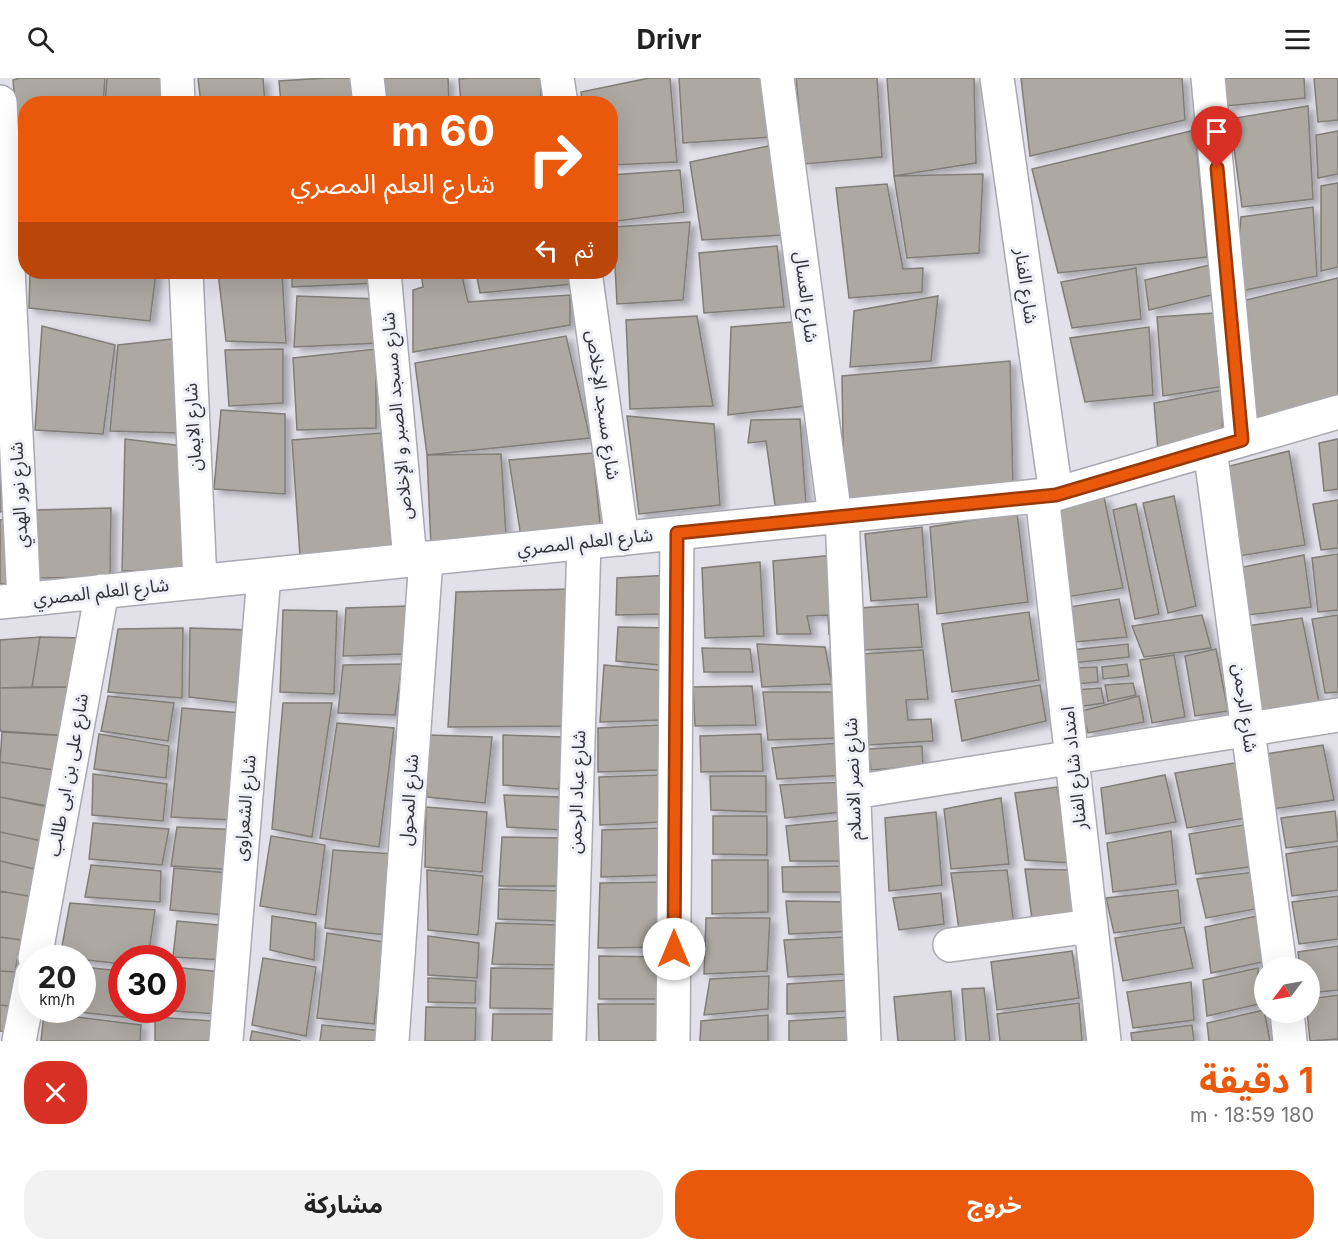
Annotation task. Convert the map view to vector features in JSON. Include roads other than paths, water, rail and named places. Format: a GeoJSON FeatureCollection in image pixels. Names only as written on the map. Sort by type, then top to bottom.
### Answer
{"type":"FeatureCollection","features":[{"type":"Feature","properties":{"kind":"street"},"geometry":{"type":"LineString","coordinates":[[177,78],[178,96]]}},
{"type":"Feature","properties":{"kind":"street"},"geometry":{"type":"LineString","coordinates":[[367,78],[369,96]]}},
{"type":"Feature","properties":{"kind":"street"},"geometry":{"type":"LineString","coordinates":[[558,78],[560,96]]}},
{"type":"Feature","properties":{"kind":"street","name":"شارع العسال"},"geometry":{"type":"LineString","coordinates":[[777,78],[838,516]]}},
{"type":"Feature","properties":{"kind":"street","name":"شارع الفنار"},"geometry":{"type":"LineString","coordinates":[[997,78],[1049,495]]}},
{"type":"Feature","properties":{"kind":"street"},"geometry":{"type":"LineString","coordinates":[[1208,78],[1242,440]]}},
{"type":"Feature","properties":{"kind":"street","name":"شارع نور الهدي"},"geometry":{"type":"LineString","coordinates":[[0,102],[12,601]]}},
{"type":"Feature","properties":{"kind":"street","name":"شارع الايمان"},"geometry":{"type":"LineString","coordinates":[[186,279],[200,582]]}},
{"type":"Feature","properties":{"kind":"street","name":"شارع مسجد الصبر و الإخلاص"},"geometry":{"type":"LineString","coordinates":[[385,279],[418,559]]}},
{"type":"Feature","properties":{"kind":"street","name":"شارع مسجد الإخلاص"},"geometry":{"type":"LineString","coordinates":[[586,279],[622,538]]}},
{"type":"Feature","properties":{"kind":"street","name":"شارع العلم المصري"},"geometry":{"type":"LineString","coordinates":[[12,601],[1049,495],[1338,412]]}},
{"type":"Feature","properties":{"kind":"street","name":"شارع الرحمن"},"geometry":{"type":"LineString","coordinates":[[1210,449],[1279,957]]}},
{"type":"Feature","properties":{"kind":"street","name":"امتداد شارع الفنار"},"geometry":{"type":"LineString","coordinates":[[1049,495],[1073,758],[1104,1041]]}},
{"type":"Feature","properties":{"kind":"street","name":"شارع نصر الاسلام"},"geometry":{"type":"LineString","coordinates":[[838,516],[854,792],[864,1041]]}},
{"type":"Feature","properties":{"kind":"street"},"geometry":{"type":"LineString","coordinates":[[673,1041],[677,533]]}},
{"type":"Feature","properties":{"kind":"street","name":"شارع عباد الرحمن"},"geometry":{"type":"LineString","coordinates":[[569,1041],[584,542]]}},
{"type":"Feature","properties":{"kind":"street","name":"شارع المحول"},"geometry":{"type":"LineString","coordinates":[[392,1041],[418,559]]}},
{"type":"Feature","properties":{"kind":"street","name":"شارع الشعراوى"},"geometry":{"type":"LineString","coordinates":[[226,1041],[264,575]]}},
{"type":"Feature","properties":{"kind":"street","name":"شارع على بن ابى طالب"},"geometry":{"type":"LineString","coordinates":[[36,945],[102,591]]}},
{"type":"Feature","properties":{"kind":"street"},"geometry":{"type":"LineString","coordinates":[[854,792],[1338,715]]}},
{"type":"Feature","properties":{"kind":"street"},"geometry":{"type":"LineString","coordinates":[[950,945],[1091,926]]}},
{"type":"Feature","properties":{"kind":"street"},"geometry":{"type":"LineString","coordinates":[[19,1041],[23,1023]]}},
{"type":"Feature","properties":{"kind":"street"},"geometry":{"type":"LineString","coordinates":[[1288,1023],[1290,1041]]}}]}
